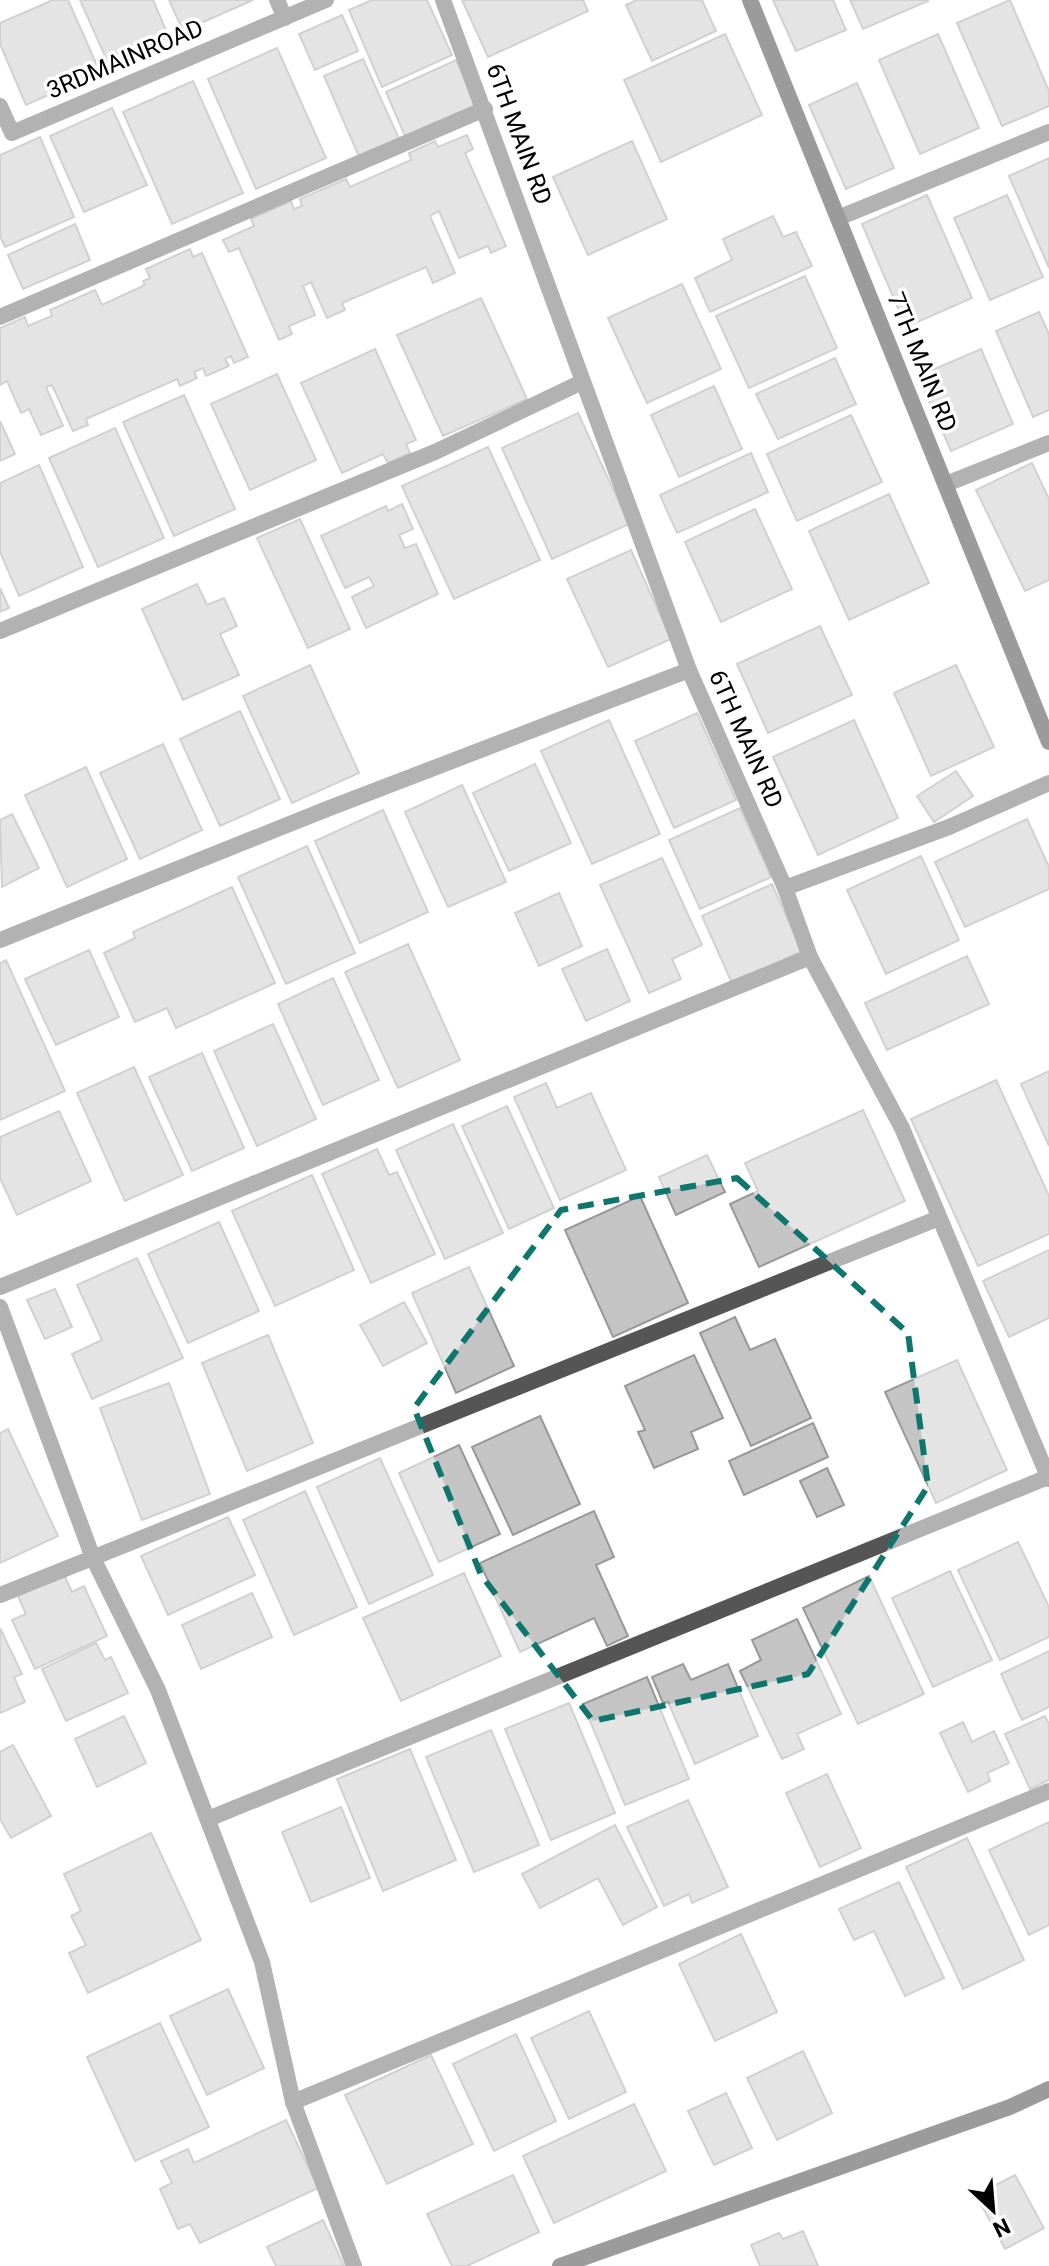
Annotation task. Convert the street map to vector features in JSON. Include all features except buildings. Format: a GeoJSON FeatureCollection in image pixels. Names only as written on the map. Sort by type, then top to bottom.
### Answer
{"type":"FeatureCollection","features":[{"type":"Feature","properties":{"kind":"street"},"geometry":{"type":"LineString","coordinates":[[277,0],[285,18]]}},
{"type":"Feature","properties":{"kind":"street","name":"3RDMAINROAD"},"geometry":{"type":"LineString","coordinates":[[0,106],[6,136],[326,0]]}},
{"type":"Feature","properties":{"kind":"street","name":"6TH MAIN RD"},"geometry":{"type":"LineString","coordinates":[[443,0],[689,670],[785,888],[810,957],[902,1128],[1049,1478]]}},
{"type":"Feature","properties":{"kind":"street","name":"7TH MAIN RD"},"geometry":{"type":"LineString","coordinates":[[750,0],[1049,742]]}},
{"type":"Feature","properties":{"kind":"street"},"geometry":{"type":"LineString","coordinates":[[0,317],[485,109]]}},
{"type":"Feature","properties":{"kind":"street"},"geometry":{"type":"LineString","coordinates":[[838,218],[1049,132]]}},
{"type":"Feature","properties":{"kind":"street"},"geometry":{"type":"LineString","coordinates":[[0,631],[435,452],[582,382]]}},
{"type":"Feature","properties":{"kind":"street"},"geometry":{"type":"LineString","coordinates":[[946,484],[1049,443]]}},
{"type":"Feature","properties":{"kind":"street"},"geometry":{"type":"LineString","coordinates":[[0,940],[689,670]]}},
{"type":"Feature","properties":{"kind":"street"},"geometry":{"type":"LineString","coordinates":[[785,888],[949,827],[1049,783]]}},
{"type":"Feature","properties":{"kind":"street"},"geometry":{"type":"LineString","coordinates":[[0,1287],[810,957]]}},
{"type":"Feature","properties":{"kind":"street"},"geometry":{"type":"LineString","coordinates":[[0,1595],[939,1218]]}},
{"type":"Feature","properties":{"kind":"street"},"geometry":{"type":"LineString","coordinates":[[0,1307],[93,1558],[158,1690],[262,1962],[293,2102],[354,2266]]}},
{"type":"Feature","properties":{"kind":"street"},"geometry":{"type":"LineString","coordinates":[[208,1819],[1049,1478]]}},
{"type":"Feature","properties":{"kind":"street"},"geometry":{"type":"LineString","coordinates":[[293,2102],[1049,1791]]}},
{"type":"Feature","properties":{"kind":"street"},"geometry":{"type":"LineString","coordinates":[[560,2266],[1010,2107],[1049,2089]]}},
{"type":"Feature","properties":{"kind":"highlighted area"},"geometry":{"type":"Polygon","coordinates":[[[737,1178],[908,1333],[928,1486],[808,1674],[593,1721],[481,1575],[414,1408],[561,1210],[737,1178]]]}}]}
